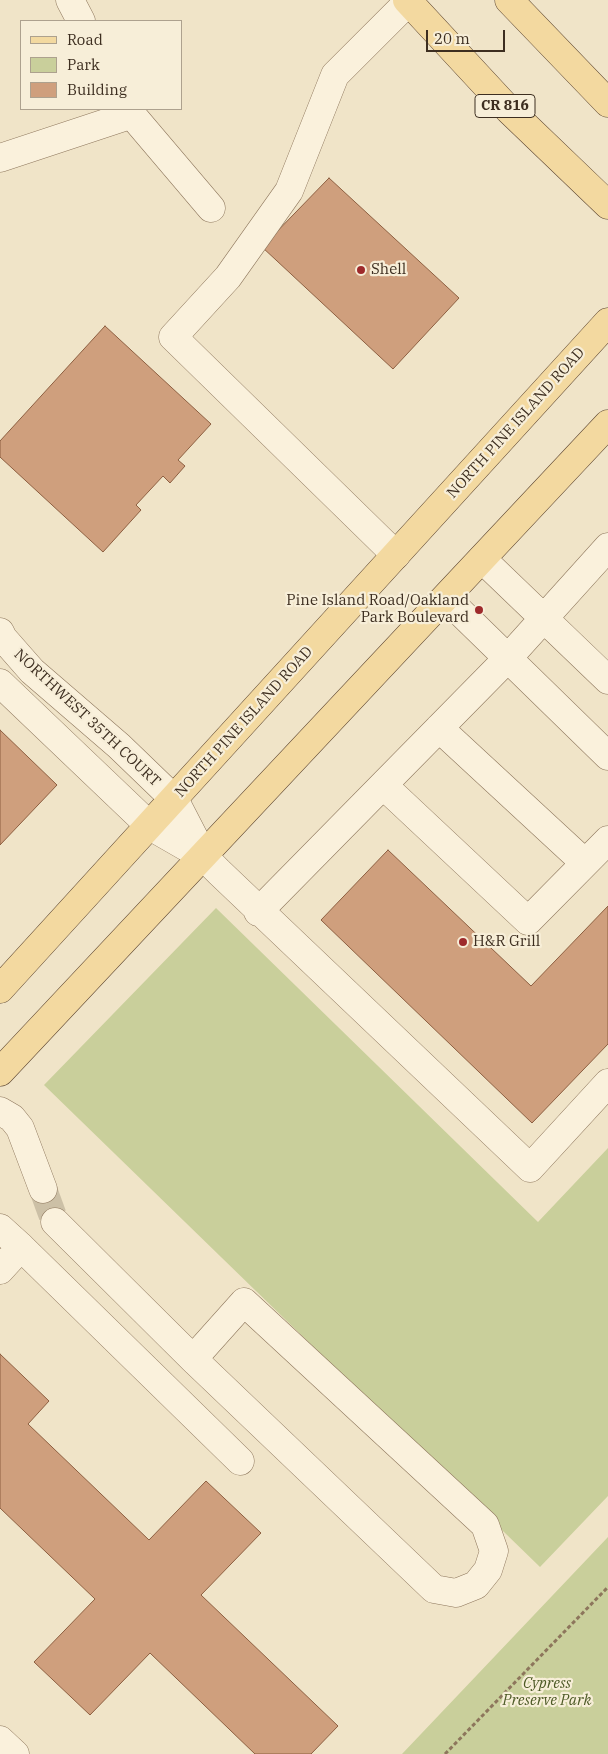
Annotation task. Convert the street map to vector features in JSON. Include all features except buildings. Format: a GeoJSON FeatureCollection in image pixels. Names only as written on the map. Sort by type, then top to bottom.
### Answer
{"type":"FeatureCollection","features":[{"type":"Feature","properties":{"kind":"main road"},"geometry":{"type":"LineString","coordinates":[[509,0],[608,103]]}},
{"type":"Feature","properties":{"kind":"main road","name":"CR 816"},"geometry":{"type":"LineString","coordinates":[[408,1],[509,110],[608,205]]}},
{"type":"Feature","properties":{"kind":"main road","name":"NORTH PINE ISLAND ROAD"},"geometry":{"type":"LineString","coordinates":[[0,990],[608,322]]}},
{"type":"Feature","properties":{"kind":"main road"},"geometry":{"type":"LineString","coordinates":[[0,1072],[204,857],[608,424]]}},
{"type":"Feature","properties":{"kind":"street"},"geometry":{"type":"LineString","coordinates":[[70,0],[81,20]]}},
{"type":"Feature","properties":{"kind":"street"},"geometry":{"type":"LineString","coordinates":[[396,555],[173,337],[228,277],[289,191],[335,75],[408,1]]}},
{"type":"Feature","properties":{"kind":"street"},"geometry":{"type":"LineString","coordinates":[[0,158],[129,112],[211,208]]}},
{"type":"Feature","properties":{"kind":"street"},"geometry":{"type":"LineString","coordinates":[[258,912],[508,658],[608,547]]}},
{"type":"Feature","properties":{"kind":"street"},"geometry":{"type":"LineString","coordinates":[[482,559],[608,680]]}},
{"type":"Feature","properties":{"kind":"street"},"geometry":{"type":"LineString","coordinates":[[446,598],[608,756]]}},
{"type":"Feature","properties":{"kind":"street","name":"NORTHWEST 35TH COURT"},"geometry":{"type":"LineString","coordinates":[[0,632],[32,671],[119,746],[174,799],[204,857]]}},
{"type":"Feature","properties":{"kind":"street"},"geometry":{"type":"LineString","coordinates":[[0,683],[150,826],[204,857],[258,912],[530,1168],[608,1082]]}},
{"type":"Feature","properties":{"kind":"street"},"geometry":{"type":"LineString","coordinates":[[439,728],[585,863]]}},
{"type":"Feature","properties":{"kind":"street"},"geometry":{"type":"LineString","coordinates":[[383,785],[528,921],[608,840]]}},
{"type":"Feature","properties":{"kind":"street"},"geometry":{"type":"LineString","coordinates":[[0,1111],[12,1118],[20,1128],[43,1189]]}},
{"type":"Feature","properties":{"kind":"street"},"geometry":{"type":"LineString","coordinates":[[55,1222],[193,1359],[434,1589],[456,1594],[476,1585],[488,1570],[494,1551],[485,1525],[244,1302],[193,1359]]}},
{"type":"Feature","properties":{"kind":"street"},"geometry":{"type":"LineString","coordinates":[[0,1228],[240,1461]]}},
{"type":"Feature","properties":{"kind":"street"},"geometry":{"type":"LineString","coordinates":[[0,1270],[21,1247]]}},
{"type":"Feature","properties":{"kind":"street"},"geometry":{"type":"LineString","coordinates":[[0,1740],[15,1754]]}},
{"type":"Feature","properties":{"kind":"path"},"geometry":{"type":"LineString","coordinates":[[445,1754],[608,1587]]}},
{"type":"Feature","properties":{"kind":"green space"},"geometry":{"type":"Polygon","coordinates":[[[216,908],[538,1222],[608,1148],[608,1496],[540,1567],[44,1085],[216,908]]]}},
{"type":"Feature","properties":{"kind":"green space","name":"Cypress Preserve Park"},"geometry":{"type":"Polygon","coordinates":[[[608,1537],[608,1754],[402,1754],[608,1537]]]}},
{"type":"Feature","properties":{"kind":"tunnel"},"geometry":{"type":"LineString","coordinates":[[43,1189],[55,1222]]}},
{"type":"Feature","properties":{"kind":"place","name":"Shell"},"geometry":{"type":"Point","coordinates":[361,270]}},
{"type":"Feature","properties":{"kind":"place","name":"Pine Island Road/Oakland Park Boulevard"},"geometry":{"type":"Point","coordinates":[479,610]}},
{"type":"Feature","properties":{"kind":"place","name":"H&R Grill"},"geometry":{"type":"Point","coordinates":[463,942]}}]}
